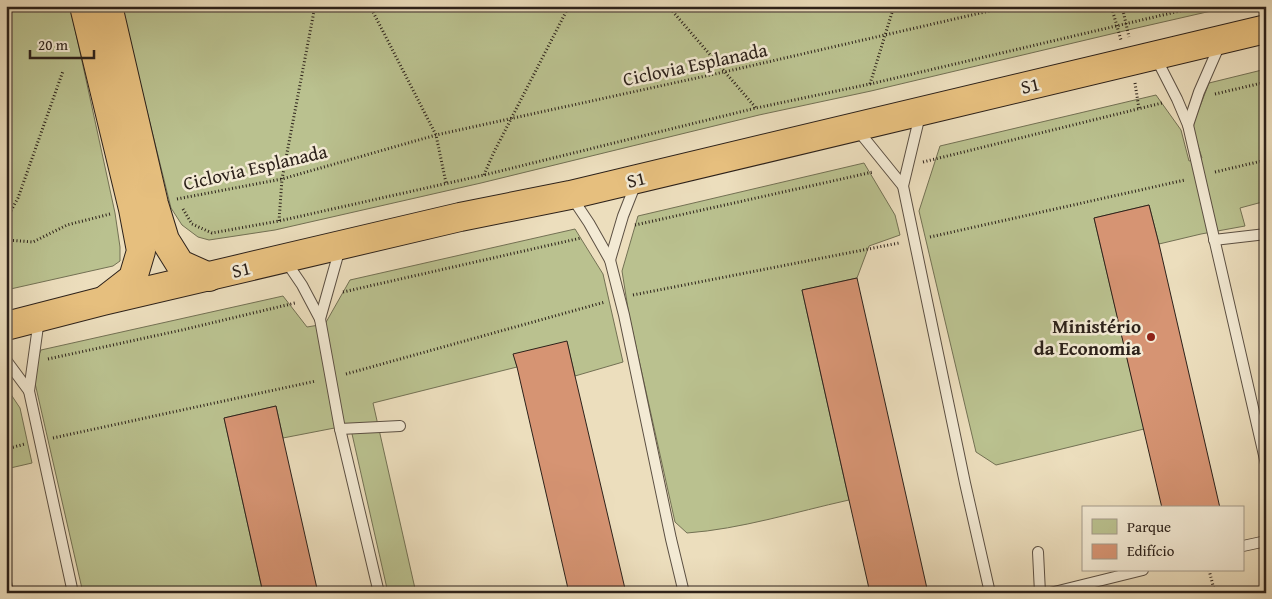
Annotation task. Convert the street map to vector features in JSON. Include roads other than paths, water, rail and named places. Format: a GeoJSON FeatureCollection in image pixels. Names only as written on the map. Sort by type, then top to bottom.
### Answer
{"type":"FeatureCollection","features":[{"type":"Feature","properties":{"kind":"highway"},"geometry":{"type":"LineString","coordinates":[[84,6],[143,206],[180,264],[209,276]]}},
{"type":"Feature","properties":{"kind":"highway"},"geometry":{"type":"LineString","coordinates":[[103,302],[132,278],[141,251],[143,206],[108,6]]}},
{"type":"Feature","properties":{"kind":"highway","name":"S1"},"geometry":{"type":"LineString","coordinates":[[6,326],[209,276],[460,217],[570,195],[1266,29]]}},
{"type":"Feature","properties":{"kind":"lane"},"geometry":{"type":"LineString","coordinates":[[1188,125],[1199,92],[1222,39]]}},
{"type":"Feature","properties":{"kind":"lane"},"geometry":{"type":"LineString","coordinates":[[1138,60],[1177,99],[1188,125],[1266,464]]}},
{"type":"Feature","properties":{"kind":"lane"},"geometry":{"type":"LineString","coordinates":[[921,111],[903,186],[990,593]]}},
{"type":"Feature","properties":{"kind":"lane"},"geometry":{"type":"LineString","coordinates":[[855,126],[903,186]]}},
{"type":"Feature","properties":{"kind":"lane"},"geometry":{"type":"LineString","coordinates":[[610,260],[623,216],[637,179]]}},
{"type":"Feature","properties":{"kind":"lane"},"geometry":{"type":"LineString","coordinates":[[570,195],[589,223],[610,260],[624,315],[684,593]]}},
{"type":"Feature","properties":{"kind":"lane"},"geometry":{"type":"LineString","coordinates":[[1214,240],[1266,234]]}},
{"type":"Feature","properties":{"kind":"lane"},"geometry":{"type":"LineString","coordinates":[[320,319],[341,246]]}},
{"type":"Feature","properties":{"kind":"lane"},"geometry":{"type":"LineString","coordinates":[[285,259],[302,285],[320,319],[340,429],[379,593]]}},
{"type":"Feature","properties":{"kind":"lane"},"geometry":{"type":"LineString","coordinates":[[40,318],[29,391],[73,593]]}},
{"type":"Feature","properties":{"kind":"lane"},"geometry":{"type":"LineString","coordinates":[[6,360],[29,391]]}},
{"type":"Feature","properties":{"kind":"lane"},"geometry":{"type":"LineString","coordinates":[[340,429],[400,426]]}},
{"type":"Feature","properties":{"kind":"lane"},"geometry":{"type":"LineString","coordinates":[[1244,546],[1266,540]]}},
{"type":"Feature","properties":{"kind":"lane"},"geometry":{"type":"LineString","coordinates":[[1038,552],[1040,593]]}},
{"type":"Feature","properties":{"kind":"lane"},"geometry":{"type":"LineString","coordinates":[[1050,593],[1135,572]]}},
{"type":"Feature","properties":{"kind":"place","name":"Ministério da Economia"},"geometry":{"type":"Point","coordinates":[1151,337]}}]}
